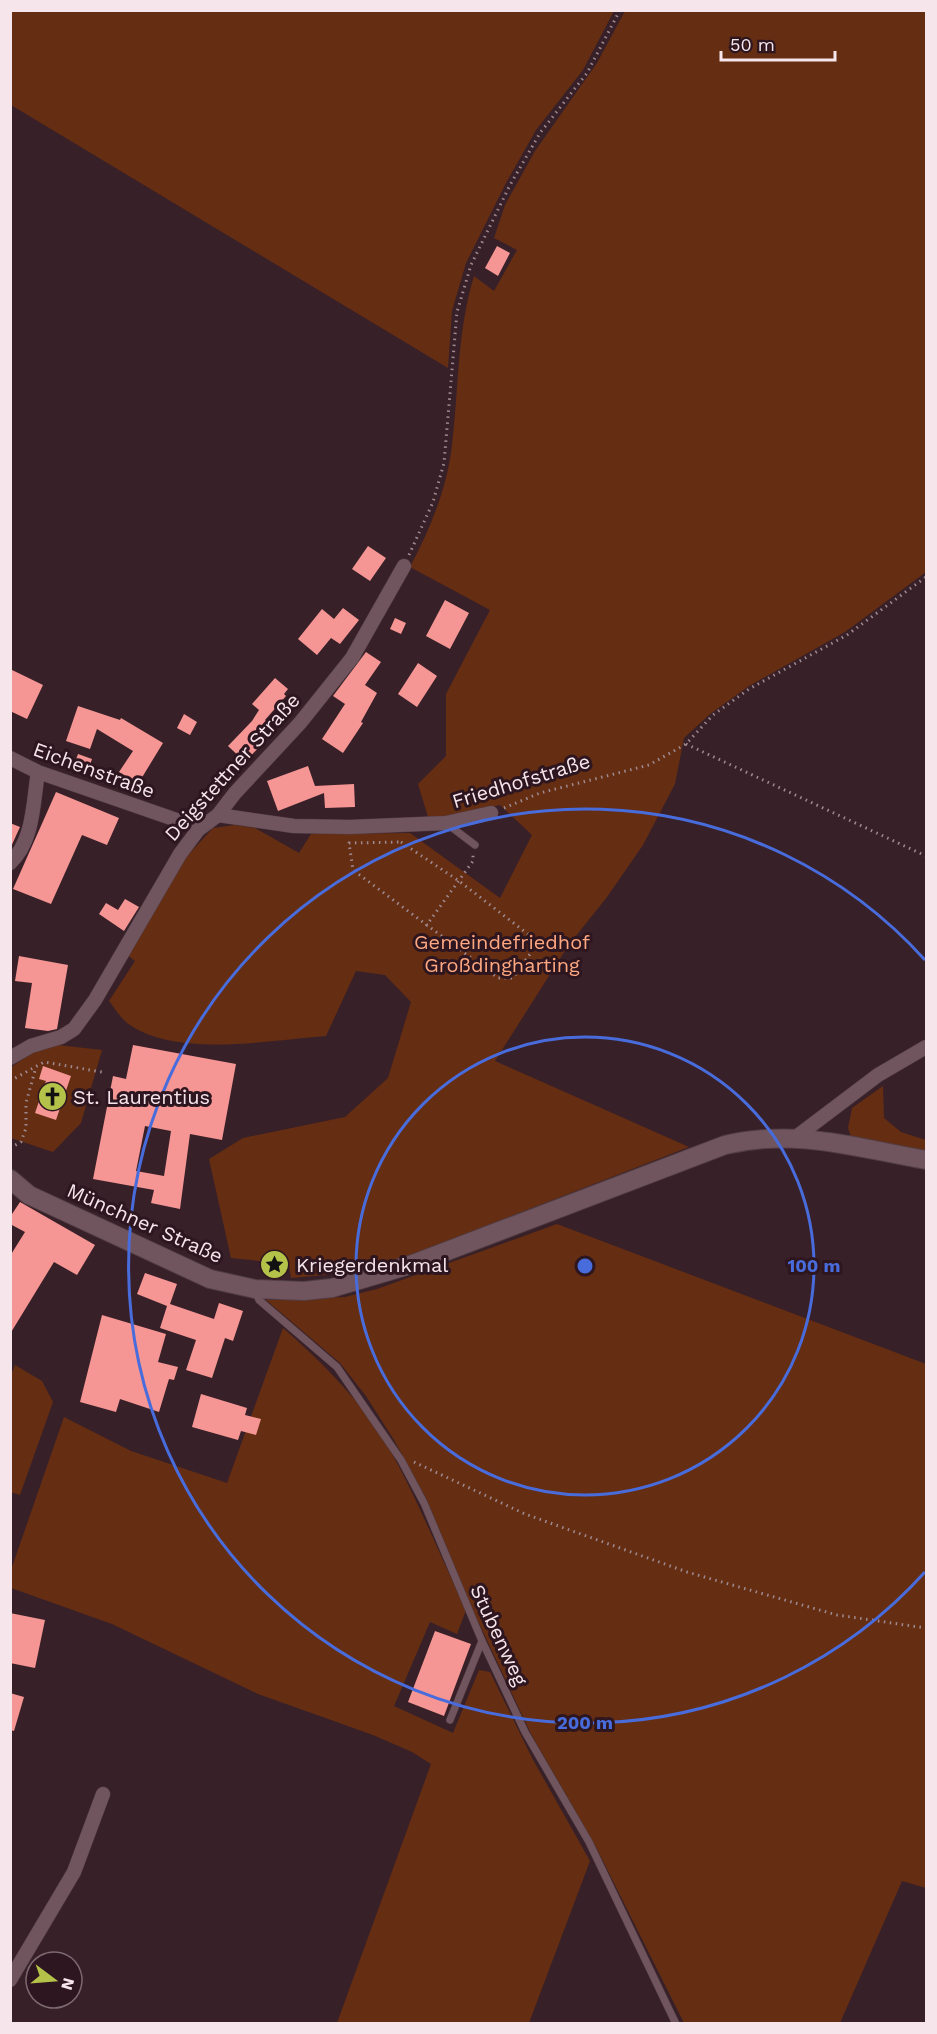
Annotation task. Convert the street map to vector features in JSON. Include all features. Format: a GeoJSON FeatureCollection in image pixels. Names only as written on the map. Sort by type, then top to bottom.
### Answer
{"type":"FeatureCollection","features":[{"type":"Feature","properties":{"kind":"street","name":"Deigstettner Straße"},"geometry":{"type":"LineString","coordinates":[[10,1058],[31,1046],[61,1037],[74,1029],[95,1000],[180,854],[198,830],[218,815],[235,793],[300,723],[352,657],[404,566]]}},
{"type":"Feature","properties":{"kind":"street","name":"Eichenstraße"},"geometry":{"type":"LineString","coordinates":[[10,758],[38,772],[194,826],[198,830]]}},
{"type":"Feature","properties":{"kind":"street"},"geometry":{"type":"LineString","coordinates":[[10,863],[16,858],[30,829],[38,772]]}},
{"type":"Feature","properties":{"kind":"street","name":"Friedhofstraße"},"geometry":{"type":"LineString","coordinates":[[218,815],[294,826],[446,824],[491,813]]}},
{"type":"Feature","properties":{"kind":"street"},"geometry":{"type":"LineString","coordinates":[[796,1137],[878,1075],[927,1047]]}},
{"type":"Feature","properties":{"kind":"street","name":"Münchner Straße"},"geometry":{"type":"LineString","coordinates":[[11,1181],[29,1195],[210,1279],[255,1289],[304,1291],[332,1288],[412,1264],[725,1145],[773,1136],[796,1137],[927,1160]]}},
{"type":"Feature","properties":{"kind":"street"},"geometry":{"type":"LineString","coordinates":[[10,1980],[74,1872],[103,1794]]}},
{"type":"Feature","properties":{"kind":"lane"},"geometry":{"type":"LineString","coordinates":[[446,824],[475,845]]}},
{"type":"Feature","properties":{"kind":"lane","name":"Stubenweg"},"geometry":{"type":"LineString","coordinates":[[255,1289],[259,1300],[337,1367],[401,1460],[424,1503],[482,1641],[525,1732],[589,1842],[676,2024]]}},
{"type":"Feature","properties":{"kind":"lane"},"geometry":{"type":"LineString","coordinates":[[450,1720],[482,1641]]}},
{"type":"Feature","properties":{"kind":"path"},"geometry":{"type":"LineString","coordinates":[[404,566],[433,502],[444,463],[457,312],[471,265],[510,185],[540,133],[587,73],[620,10]]}},
{"type":"Feature","properties":{"kind":"path","name":"Friedhofstraße"},"geometry":{"type":"LineString","coordinates":[[491,813],[540,793],[649,765],[686,744],[712,715],[749,689],[847,635],[927,577]]}},
{"type":"Feature","properties":{"kind":"path"},"geometry":{"type":"LineString","coordinates":[[686,744],[927,856]]}},
{"type":"Feature","properties":{"kind":"path"},"geometry":{"type":"LineString","coordinates":[[401,842],[459,881],[533,938],[530,954],[518,974],[506,980],[498,978],[426,926],[352,870],[349,843],[401,842]]}},
{"type":"Feature","properties":{"kind":"path"},"geometry":{"type":"LineString","coordinates":[[426,926],[473,861],[475,845]]}},
{"type":"Feature","properties":{"kind":"path"},"geometry":{"type":"LineString","coordinates":[[10,1081],[36,1069],[44,1062],[102,1072]]}},
{"type":"Feature","properties":{"kind":"path"},"geometry":{"type":"LineString","coordinates":[[36,1069],[41,1073]]}},
{"type":"Feature","properties":{"kind":"path"},"geometry":{"type":"LineString","coordinates":[[10,1148],[21,1142],[26,1128],[26,1103],[36,1069]]}},
{"type":"Feature","properties":{"kind":"path"},"geometry":{"type":"LineString","coordinates":[[401,1460],[408,1459],[525,1514],[687,1572],[837,1615],[927,1628]]}},
{"type":"Feature","properties":{"kind":"green space"},"geometry":{"type":"Polygon","coordinates":[[[11,10],[614,11],[583,70],[536,130],[506,183],[466,263],[452,311],[448,368],[11,105],[11,10]]]}},
{"type":"Feature","properties":{"kind":"green space","name":"Gemeindefriedhof Großdingharting"},"geometry":{"type":"Polygon","coordinates":[[[625,11],[926,11],[926,572],[845,632],[749,686],[710,714],[684,738],[675,784],[643,845],[607,897],[568,946],[495,1061],[689,1147],[370,1271],[291,1278],[289,1264],[231,1258],[209,1159],[243,1138],[345,1117],[388,1078],[411,1002],[385,975],[356,971],[326,1036],[252,1043],[199,1044],[150,1035],[127,1023],[109,1001],[135,961],[127,955],[187,856],[213,828],[235,825],[255,828],[299,853],[311,834],[410,833],[500,898],[532,835],[500,805],[453,816],[428,817],[418,784],[446,756],[446,694],[490,610],[410,567],[431,523],[450,461],[461,339],[474,276],[494,291],[517,250],[494,238],[505,205],[535,151],[597,63],[625,11]]]}},
{"type":"Feature","properties":{"kind":"green space"},"geometry":{"type":"Polygon","coordinates":[[[58,1045],[102,1050],[81,1123],[53,1152],[11,1138],[10,1068],[37,1049],[58,1045]]]}},
{"type":"Feature","properties":{"kind":"green space"},"geometry":{"type":"Polygon","coordinates":[[[883,1086],[884,1118],[901,1132],[926,1140],[926,1155],[851,1137],[848,1128],[852,1108],[883,1086]]]}},
{"type":"Feature","properties":{"kind":"green space"},"geometry":{"type":"Polygon","coordinates":[[[557,1224],[926,1364],[926,1888],[902,1881],[840,2023],[684,2023],[596,1847],[531,1734],[468,1600],[427,1500],[394,1440],[366,1396],[340,1363],[266,1300],[345,1297],[377,1289],[557,1224]]]}},
{"type":"Feature","properties":{"kind":"green space"},"geometry":{"type":"Polygon","coordinates":[[[283,1328],[341,1384],[378,1431],[410,1488],[466,1610],[457,1634],[430,1622],[394,1706],[453,1733],[479,1670],[490,1672],[532,1758],[590,1861],[529,2023],[337,2023],[431,1764],[412,1752],[373,1735],[258,1694],[112,1624],[11,1588],[11,1570],[64,1417],[131,1451],[227,1483],[283,1328]]]}},
{"type":"Feature","properties":{"kind":"green space"},"geometry":{"type":"Polygon","coordinates":[[[15,1365],[42,1381],[53,1402],[20,1495],[10,1492],[10,1378],[15,1365]]]}},
{"type":"Feature","properties":{"kind":"building"},"geometry":{"type":"Polygon","coordinates":[[[497,246],[510,253],[498,276],[485,268],[497,246]]]}},
{"type":"Feature","properties":{"kind":"building"},"geometry":{"type":"Polygon","coordinates":[[[368,546],[386,558],[370,581],[352,569],[368,546]]]}},
{"type":"Feature","properties":{"kind":"building"},"geometry":{"type":"Polygon","coordinates":[[[445,600],[469,613],[450,649],[426,636],[445,600]]]}},
{"type":"Feature","properties":{"kind":"building"},"geometry":{"type":"Polygon","coordinates":[[[343,608],[359,620],[340,644],[331,638],[317,655],[298,639],[322,609],[334,619],[343,608]]]}},
{"type":"Feature","properties":{"kind":"building"},"geometry":{"type":"Polygon","coordinates":[[[395,618],[406,623],[401,634],[390,629],[395,618]]]}},
{"type":"Feature","properties":{"kind":"building"},"geometry":{"type":"Polygon","coordinates":[[[366,652],[381,662],[365,685],[377,693],[361,722],[363,723],[343,753],[322,739],[345,704],[333,696],[366,652]]]}},
{"type":"Feature","properties":{"kind":"building"},"geometry":{"type":"Polygon","coordinates":[[[418,663],[437,676],[417,707],[398,694],[418,663]]]}},
{"type":"Feature","properties":{"kind":"building"},"geometry":{"type":"Polygon","coordinates":[[[10,669],[43,685],[27,719],[10,711],[10,669]]]}},
{"type":"Feature","properties":{"kind":"building"},"geometry":{"type":"Polygon","coordinates":[[[275,678],[288,689],[284,694],[286,696],[265,720],[275,730],[245,762],[228,746],[252,721],[259,710],[252,704],[275,678]]]}},
{"type":"Feature","properties":{"kind":"building"},"geometry":{"type":"Polygon","coordinates":[[[78,706],[120,720],[121,718],[163,743],[138,784],[119,772],[133,751],[97,729],[90,749],[66,741],[78,706]]]}},
{"type":"Feature","properties":{"kind":"building"},"geometry":{"type":"Polygon","coordinates":[[[184,714],[197,722],[190,735],[177,728],[184,714]]]}},
{"type":"Feature","properties":{"kind":"building"},"geometry":{"type":"Polygon","coordinates":[[[78,754],[92,759],[87,774],[73,768],[78,754]]]}},
{"type":"Feature","properties":{"kind":"building"},"geometry":{"type":"Polygon","coordinates":[[[308,766],[315,786],[354,784],[355,807],[325,808],[324,793],[278,811],[267,781],[308,766]]]}},
{"type":"Feature","properties":{"kind":"building"},"geometry":{"type":"Polygon","coordinates":[[[56,792],[119,818],[107,845],[82,835],[51,904],[13,889],[56,792]]]}},
{"type":"Feature","properties":{"kind":"building"},"geometry":{"type":"Polygon","coordinates":[[[10,823],[20,827],[10,849],[10,823]]]}},
{"type":"Feature","properties":{"kind":"building"},"geometry":{"type":"Polygon","coordinates":[[[125,899],[139,907],[124,931],[99,914],[106,903],[118,910],[125,899]]]}},
{"type":"Feature","properties":{"kind":"building"},"geometry":{"type":"Polygon","coordinates":[[[19,956],[68,965],[57,1029],[48,1031],[25,1028],[32,983],[15,981],[19,956]]]}},
{"type":"Feature","properties":{"kind":"building"},"geometry":{"type":"Polygon","coordinates":[[[133,1045],[236,1064],[222,1140],[190,1134],[180,1209],[151,1203],[154,1190],[93,1179],[113,1076],[126,1079],[133,1045]],[[145,1126],[136,1171],[164,1176],[171,1131],[145,1126]]]}},
{"type":"Feature","properties":{"kind":"building","name":"St. Laurentius"},"geometry":{"type":"Polygon","coordinates":[[[43,1066],[71,1076],[56,1120],[35,1113],[46,1081],[39,1079],[43,1066]]]}},
{"type":"Feature","properties":{"kind":"building"},"geometry":{"type":"Polygon","coordinates":[[[20,1202],[95,1245],[77,1275],[54,1262],[10,1334],[10,1256],[25,1232],[10,1224],[10,1217],[20,1202]]]}},
{"type":"Feature","properties":{"kind":"building"},"geometry":{"type":"Polygon","coordinates":[[[145,1273],[177,1284],[170,1304],[214,1319],[219,1303],[243,1311],[233,1341],[225,1338],[212,1378],[186,1370],[196,1340],[160,1328],[167,1306],[137,1294],[145,1273]]]}},
{"type":"Feature","properties":{"kind":"building"},"geometry":{"type":"Polygon","coordinates":[[[102,1315],[166,1334],[158,1362],[178,1367],[174,1380],[169,1379],[159,1412],[120,1399],[116,1412],[80,1402],[102,1315]]]}},
{"type":"Feature","properties":{"kind":"building"},"geometry":{"type":"Polygon","coordinates":[[[201,1394],[247,1408],[245,1415],[261,1419],[256,1435],[241,1431],[238,1440],[192,1427],[201,1394]]]}},
{"type":"Feature","properties":{"kind":"building"},"geometry":{"type":"Polygon","coordinates":[[[10,1613],[45,1620],[35,1668],[10,1663],[10,1613]]]}},
{"type":"Feature","properties":{"kind":"building"},"geometry":{"type":"Polygon","coordinates":[[[435,1631],[471,1644],[444,1716],[408,1702],[435,1631]]]}},
{"type":"Feature","properties":{"kind":"building"},"geometry":{"type":"Polygon","coordinates":[[[10,1693],[24,1697],[14,1731],[10,1730],[10,1693]]]}},
{"type":"Feature","properties":{"kind":"place","name":"St. Laurentius"},"geometry":{"type":"Point","coordinates":[52,1097]}},
{"type":"Feature","properties":{"kind":"place","name":"Kriegerdenkmal"},"geometry":{"type":"Point","coordinates":[275,1265]}}]}
